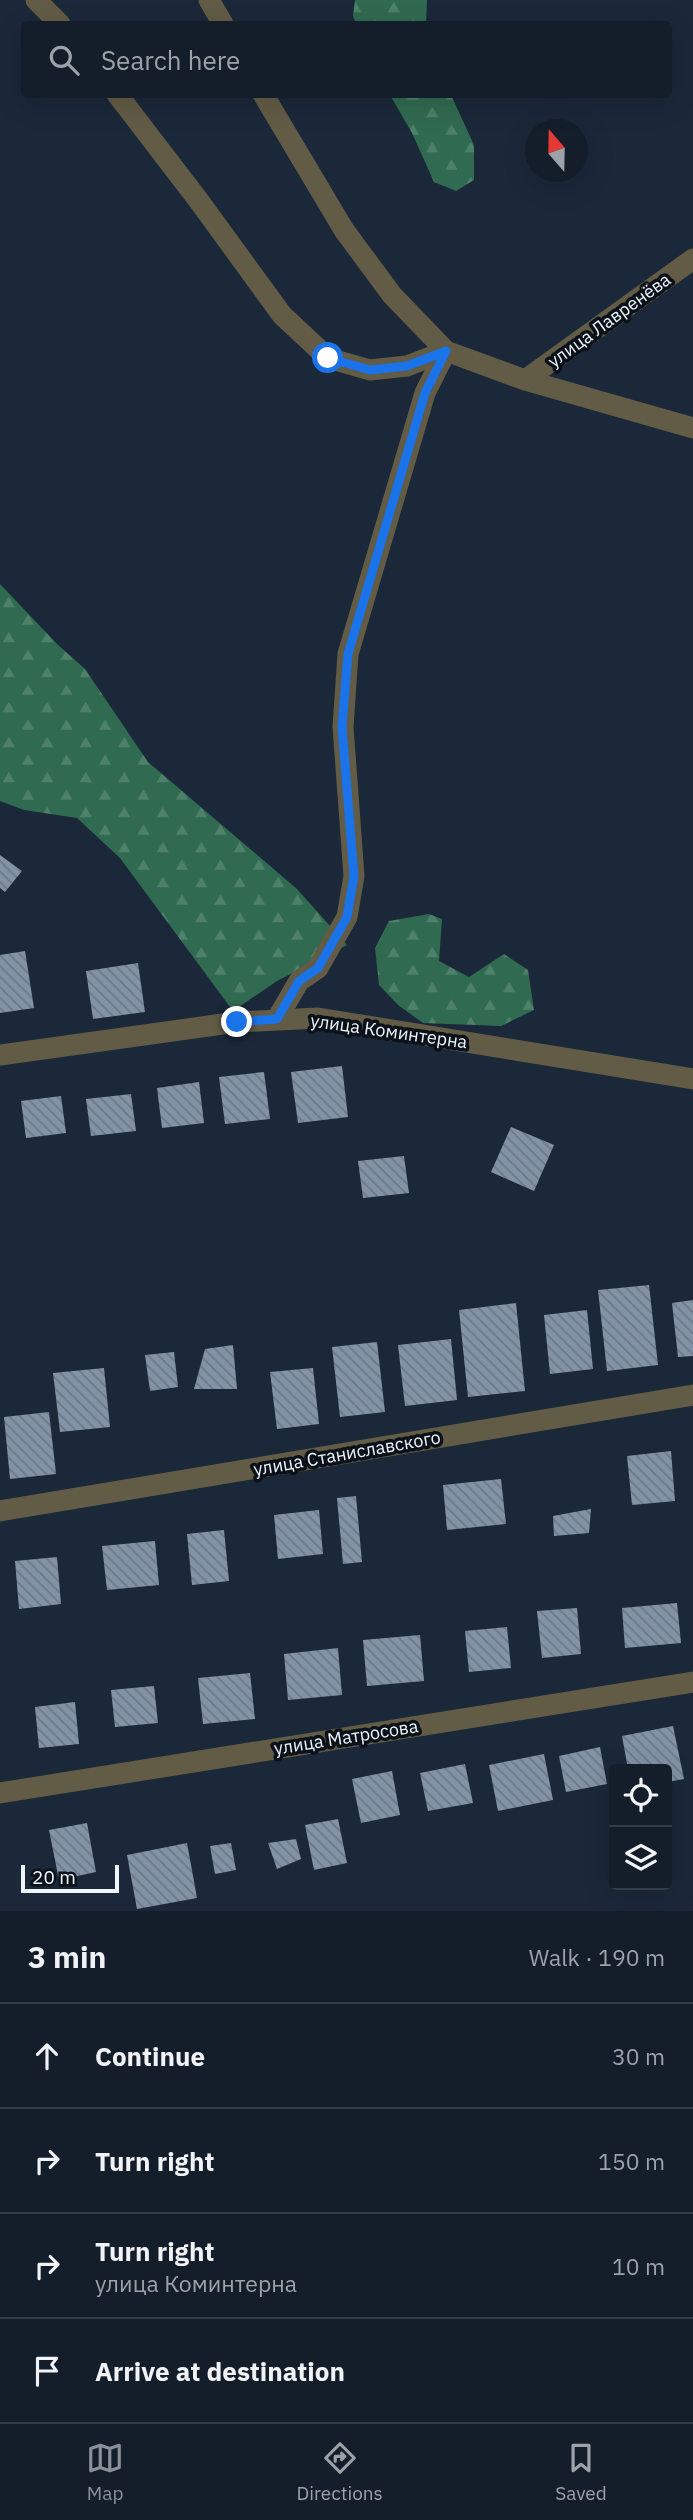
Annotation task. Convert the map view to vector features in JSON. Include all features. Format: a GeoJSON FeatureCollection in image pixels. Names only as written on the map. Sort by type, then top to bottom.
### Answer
{"type":"FeatureCollection","features":[{"type":"Feature","properties":{"kind":"street"},"geometry":{"type":"LineString","coordinates":[[36,0],[57,21]]}},
{"type":"Feature","properties":{"kind":"street"},"geometry":{"type":"LineString","coordinates":[[209,0],[221,21]]}},
{"type":"Feature","properties":{"kind":"street"},"geometry":{"type":"LineString","coordinates":[[120,98],[282,315],[328,358],[370,370],[407,366],[446,351]]}},
{"type":"Feature","properties":{"kind":"street"},"geometry":{"type":"LineString","coordinates":[[265,98],[344,230],[392,295],[446,351],[525,380],[693,428]]}},
{"type":"Feature","properties":{"kind":"street","name":"улица Лавренёва"},"geometry":{"type":"LineString","coordinates":[[525,380],[693,259]]}},
{"type":"Feature","properties":{"kind":"street"},"geometry":{"type":"LineString","coordinates":[[277,1019],[299,981],[318,968],[347,917],[354,876],[342,727],[348,654],[425,393],[446,351]]}},
{"type":"Feature","properties":{"kind":"street","name":"улица Коминтерна"},"geometry":{"type":"LineString","coordinates":[[0,1055],[237,1022],[318,1018],[693,1079]]}},
{"type":"Feature","properties":{"kind":"street","name":"улица Станиславского"},"geometry":{"type":"LineString","coordinates":[[0,1511],[693,1395]]}},
{"type":"Feature","properties":{"kind":"street","name":"улица Матросова"},"geometry":{"type":"LineString","coordinates":[[0,1793],[693,1682]]}},
{"type":"Feature","properties":{"kind":"green space"},"geometry":{"type":"Polygon","coordinates":[[[355,0],[427,0],[426,21],[355,21],[355,0]]]}},
{"type":"Feature","properties":{"kind":"green space"},"geometry":{"type":"Polygon","coordinates":[[[392,98],[452,98],[474,145],[474,180],[456,191],[434,182],[412,133],[392,98]]]}},
{"type":"Feature","properties":{"kind":"green space"},"geometry":{"type":"Polygon","coordinates":[[[0,584],[57,644],[85,669],[148,762],[297,889],[347,945],[277,981],[233,1011],[120,858],[77,818],[24,810],[0,801],[0,584]]]}},
{"type":"Feature","properties":{"kind":"green space"},"geometry":{"type":"Polygon","coordinates":[[[429,914],[442,919],[439,961],[469,977],[504,954],[528,970],[534,1010],[501,1026],[423,1023],[398,1005],[379,985],[375,948],[389,921],[429,914]]]}},
{"type":"Feature","properties":{"kind":"building"},"geometry":{"type":"Polygon","coordinates":[[[0,855],[22,871],[5,892],[0,888],[0,855]]]}},
{"type":"Feature","properties":{"kind":"building"},"geometry":{"type":"Polygon","coordinates":[[[25,951],[34,1008],[0,1013],[0,955],[25,951]]]}},
{"type":"Feature","properties":{"kind":"building"},"geometry":{"type":"Polygon","coordinates":[[[138,963],[145,1012],[93,1019],[86,971],[138,963]]]}},
{"type":"Feature","properties":{"kind":"building"},"geometry":{"type":"Polygon","coordinates":[[[342,1066],[348,1117],[298,1123],[291,1072],[342,1066]]]}},
{"type":"Feature","properties":{"kind":"building"},"geometry":{"type":"Polygon","coordinates":[[[264,1072],[270,1119],[225,1124],[219,1077],[264,1072]]]}},
{"type":"Feature","properties":{"kind":"building"},"geometry":{"type":"Polygon","coordinates":[[[199,1082],[204,1123],[162,1128],[157,1088],[199,1082]]]}},
{"type":"Feature","properties":{"kind":"building"},"geometry":{"type":"Polygon","coordinates":[[[131,1094],[136,1131],[91,1136],[86,1099],[131,1094]]]}},
{"type":"Feature","properties":{"kind":"building"},"geometry":{"type":"Polygon","coordinates":[[[61,1096],[66,1133],[26,1138],[21,1101],[61,1096]]]}},
{"type":"Feature","properties":{"kind":"building"},"geometry":{"type":"Polygon","coordinates":[[[511,1127],[554,1145],[534,1191],[491,1172],[511,1127]]]}},
{"type":"Feature","properties":{"kind":"building"},"geometry":{"type":"Polygon","coordinates":[[[404,1156],[409,1193],[363,1198],[358,1161],[404,1156]]]}},
{"type":"Feature","properties":{"kind":"building"},"geometry":{"type":"Polygon","coordinates":[[[649,1285],[658,1365],[607,1371],[598,1290],[649,1285]]]}},
{"type":"Feature","properties":{"kind":"building"},"geometry":{"type":"Polygon","coordinates":[[[693,1300],[693,1356],[678,1357],[672,1303],[693,1300]]]}},
{"type":"Feature","properties":{"kind":"building"},"geometry":{"type":"Polygon","coordinates":[[[516,1303],[525,1391],[468,1397],[459,1310],[516,1303]]]}},
{"type":"Feature","properties":{"kind":"building"},"geometry":{"type":"Polygon","coordinates":[[[587,1310],[593,1369],[550,1374],[544,1315],[587,1310]]]}},
{"type":"Feature","properties":{"kind":"building"},"geometry":{"type":"Polygon","coordinates":[[[451,1339],[457,1400],[405,1406],[398,1345],[451,1339]]]}},
{"type":"Feature","properties":{"kind":"building"},"geometry":{"type":"Polygon","coordinates":[[[377,1342],[385,1412],[340,1417],[332,1347],[377,1342]]]}},
{"type":"Feature","properties":{"kind":"building"},"geometry":{"type":"Polygon","coordinates":[[[233,1345],[237,1389],[194,1389],[205,1349],[233,1345]]]}},
{"type":"Feature","properties":{"kind":"building"},"geometry":{"type":"Polygon","coordinates":[[[174,1352],[178,1387],[150,1391],[145,1355],[174,1352]]]}},
{"type":"Feature","properties":{"kind":"building"},"geometry":{"type":"Polygon","coordinates":[[[104,1368],[110,1427],[60,1432],[53,1373],[104,1368]]]}},
{"type":"Feature","properties":{"kind":"building"},"geometry":{"type":"Polygon","coordinates":[[[313,1368],[319,1424],[277,1429],[270,1372],[313,1368]]]}},
{"type":"Feature","properties":{"kind":"building"},"geometry":{"type":"Polygon","coordinates":[[[49,1412],[56,1474],[10,1479],[4,1417],[49,1412]]]}},
{"type":"Feature","properties":{"kind":"building"},"geometry":{"type":"Polygon","coordinates":[[[671,1451],[675,1501],[632,1505],[627,1456],[671,1451]]]}},
{"type":"Feature","properties":{"kind":"building"},"geometry":{"type":"Polygon","coordinates":[[[501,1479],[506,1524],[447,1530],[443,1485],[501,1479]]]}},
{"type":"Feature","properties":{"kind":"building"},"geometry":{"type":"Polygon","coordinates":[[[356,1496],[362,1562],[343,1564],[337,1498],[356,1496]]]}},
{"type":"Feature","properties":{"kind":"building"},"geometry":{"type":"Polygon","coordinates":[[[591,1509],[589,1533],[554,1536],[553,1516],[591,1509]]]}},
{"type":"Feature","properties":{"kind":"building"},"geometry":{"type":"Polygon","coordinates":[[[319,1510],[323,1554],[278,1559],[274,1515],[319,1510]]]}},
{"type":"Feature","properties":{"kind":"building"},"geometry":{"type":"Polygon","coordinates":[[[224,1530],[229,1581],[192,1585],[187,1534],[224,1530]]]}},
{"type":"Feature","properties":{"kind":"building"},"geometry":{"type":"Polygon","coordinates":[[[155,1541],[159,1585],[107,1590],[102,1546],[155,1541]]]}},
{"type":"Feature","properties":{"kind":"building"},"geometry":{"type":"Polygon","coordinates":[[[57,1557],[61,1604],[19,1609],[15,1561],[57,1557]]]}},
{"type":"Feature","properties":{"kind":"building"},"geometry":{"type":"Polygon","coordinates":[[[677,1603],[681,1643],[625,1648],[622,1608],[677,1603]]]}},
{"type":"Feature","properties":{"kind":"building"},"geometry":{"type":"Polygon","coordinates":[[[577,1608],[581,1654],[542,1658],[537,1611],[577,1608]]]}},
{"type":"Feature","properties":{"kind":"building"},"geometry":{"type":"Polygon","coordinates":[[[507,1627],[511,1668],[469,1672],[465,1631],[507,1627]]]}},
{"type":"Feature","properties":{"kind":"building"},"geometry":{"type":"Polygon","coordinates":[[[420,1635],[424,1681],[367,1686],[363,1640],[420,1635]]]}},
{"type":"Feature","properties":{"kind":"building"},"geometry":{"type":"Polygon","coordinates":[[[338,1648],[342,1695],[288,1700],[284,1654],[338,1648]]]}},
{"type":"Feature","properties":{"kind":"building"},"geometry":{"type":"Polygon","coordinates":[[[250,1673],[255,1719],[203,1724],[198,1678],[250,1673]]]}},
{"type":"Feature","properties":{"kind":"building"},"geometry":{"type":"Polygon","coordinates":[[[154,1686],[158,1723],[115,1727],[111,1690],[154,1686]]]}},
{"type":"Feature","properties":{"kind":"building"},"geometry":{"type":"Polygon","coordinates":[[[75,1702],[79,1744],[39,1748],[35,1707],[75,1702]]]}},
{"type":"Feature","properties":{"kind":"building"},"geometry":{"type":"Polygon","coordinates":[[[673,1726],[684,1779],[672,1781],[672,1764],[627,1764],[622,1736],[673,1726]]]}},
{"type":"Feature","properties":{"kind":"building"},"geometry":{"type":"Polygon","coordinates":[[[600,1747],[607,1784],[566,1792],[559,1756],[600,1747]]]}},
{"type":"Feature","properties":{"kind":"building"},"geometry":{"type":"Polygon","coordinates":[[[544,1754],[553,1800],[498,1811],[489,1765],[544,1754]]]}},
{"type":"Feature","properties":{"kind":"building"},"geometry":{"type":"Polygon","coordinates":[[[465,1764],[473,1803],[428,1811],[420,1773],[465,1764]]]}},
{"type":"Feature","properties":{"kind":"building"},"geometry":{"type":"Polygon","coordinates":[[[392,1771],[400,1815],[361,1823],[352,1779],[392,1771]]]}},
{"type":"Feature","properties":{"kind":"building"},"geometry":{"type":"Polygon","coordinates":[[[338,1819],[347,1863],[314,1870],[305,1825],[338,1819]]]}},
{"type":"Feature","properties":{"kind":"building"},"geometry":{"type":"Polygon","coordinates":[[[87,1823],[96,1872],[59,1880],[49,1830],[87,1823]]]}},
{"type":"Feature","properties":{"kind":"building"},"geometry":{"type":"Polygon","coordinates":[[[296,1839],[301,1859],[277,1869],[268,1843],[296,1839]]]}},
{"type":"Feature","properties":{"kind":"building"},"geometry":{"type":"Polygon","coordinates":[[[187,1843],[197,1898],[137,1909],[127,1855],[187,1843]]]}},
{"type":"Feature","properties":{"kind":"building"},"geometry":{"type":"Polygon","coordinates":[[[231,1843],[236,1870],[215,1874],[210,1846],[231,1843]]]}},
{"type":"Feature","properties":{"kind":"route"},"geometry":{"type":"LineString","coordinates":[[237,1022],[277,1019],[299,981],[318,968],[347,917],[354,876],[342,727],[348,654],[425,393],[446,351],[407,366],[370,370],[328,358]]}}]}
